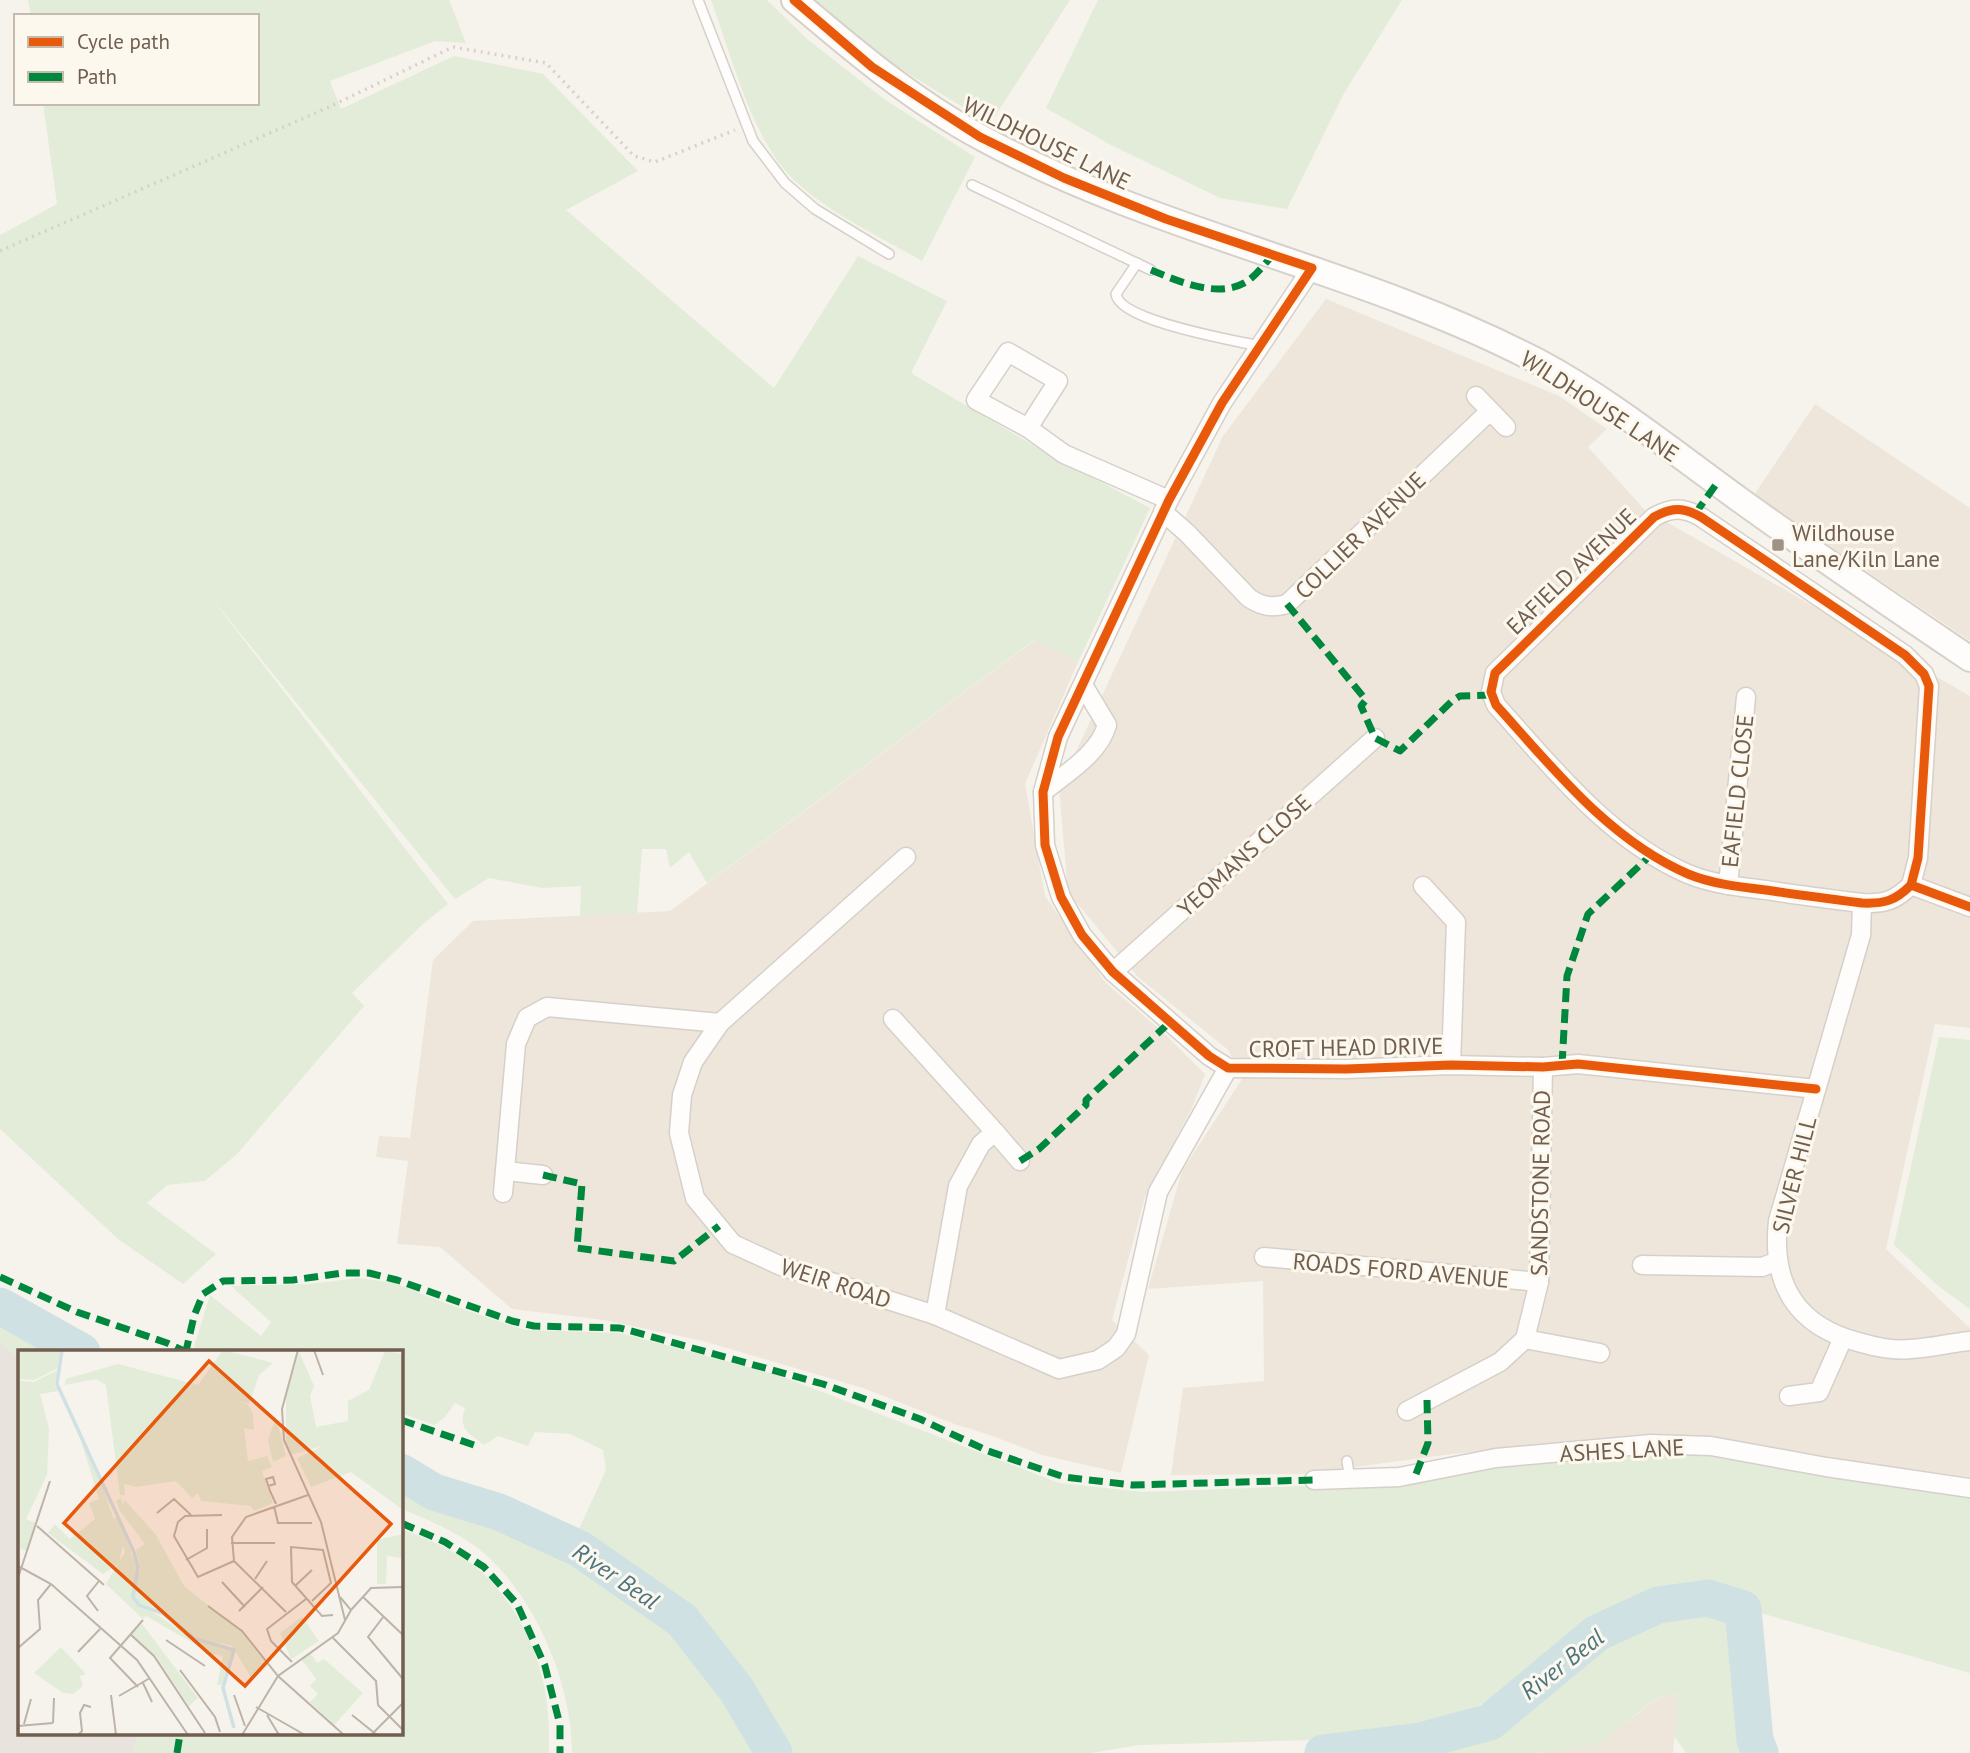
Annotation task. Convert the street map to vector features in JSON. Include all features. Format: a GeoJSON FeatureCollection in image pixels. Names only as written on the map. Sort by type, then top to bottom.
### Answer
{"type":"FeatureCollection","features":[{"type":"Feature","properties":{"kind":"main road","name":"WILDHOUSE LANE"},"geometry":{"type":"LineString","coordinates":[[794,0],[872,67],[979,137],[1064,178],[1166,219],[1428,310],[1538,362],[1628,418],[1762,516],[1970,659]]}},
{"type":"Feature","properties":{"kind":"street","name":"CROFT HEAD DRIVE"},"geometry":{"type":"LineString","coordinates":[[1312,268],[1223,403],[1166,506],[1058,737],[1044,792],[1045,845],[1061,897],[1082,934],[1113,972],[1209,1056],[1228,1068],[1346,1069],[1451,1065],[1543,1067],[1578,1064],[1816,1090]]}},
{"type":"Feature","properties":{"kind":"street","name":"COLLIER AVENUE"},"geometry":{"type":"LineString","coordinates":[[1028,428],[1058,381],[1008,352],[976,400],[1028,428],[1064,454],[1166,506],[1187,533],[1249,598],[1261,606],[1274,607],[1287,604],[1490,411]]}},
{"type":"Feature","properties":{"kind":"street"},"geometry":{"type":"LineString","coordinates":[[1476,396],[1506,427]]}},
{"type":"Feature","properties":{"kind":"street","name":"EAFIELD AVENUE"},"geometry":{"type":"LineString","coordinates":[[1674,508],[1685,509],[1701,517],[1905,655],[1924,674],[1929,686],[1918,858],[1911,885],[1889,902],[1862,903],[1728,885],[1689,874],[1657,858],[1626,837],[1587,803],[1496,705],[1491,692],[1495,673],[1654,517],[1674,508]]}},
{"type":"Feature","properties":{"kind":"street"},"geometry":{"type":"LineString","coordinates":[[1044,792],[1104,738],[1107,725],[1083,685]]}},
{"type":"Feature","properties":{"kind":"street","name":"EAFIELD CLOSE"},"geometry":{"type":"LineString","coordinates":[[1728,885],[1746,697]]}},
{"type":"Feature","properties":{"kind":"street","name":"YEOMANS CLOSE"},"geometry":{"type":"LineString","coordinates":[[1113,972],[1376,738]]}},
{"type":"Feature","properties":{"kind":"street","name":"WEIR ROAD"},"geometry":{"type":"LineString","coordinates":[[906,857],[720,1023],[693,1062],[682,1095],[679,1133],[695,1198],[733,1244],[781,1266],[934,1315],[1059,1369],[1098,1360],[1115,1348],[1126,1334],[1158,1192],[1228,1068]]}},
{"type":"Feature","properties":{"kind":"street"},"geometry":{"type":"LineString","coordinates":[[1911,885],[1970,907]]}},
{"type":"Feature","properties":{"kind":"street"},"geometry":{"type":"LineString","coordinates":[[1423,886],[1456,922],[1451,1065]]}},
{"type":"Feature","properties":{"kind":"street","name":"SILVER HILL"},"geometry":{"type":"LineString","coordinates":[[1862,903],[1861,935],[1778,1222],[1778,1261],[1787,1288],[1802,1314],[1822,1329],[1843,1338],[1880,1348],[1901,1349],[1970,1341]]}},
{"type":"Feature","properties":{"kind":"street"},"geometry":{"type":"LineString","coordinates":[[503,1193],[516,1044],[527,1018],[547,1007],[720,1023]]}},
{"type":"Feature","properties":{"kind":"street"},"geometry":{"type":"LineString","coordinates":[[893,1019],[1020,1161]]}},
{"type":"Feature","properties":{"kind":"street","name":"SANDSTONE ROAD"},"geometry":{"type":"LineString","coordinates":[[1525,1339],[1539,1282],[1543,1067]]}},
{"type":"Feature","properties":{"kind":"street"},"geometry":{"type":"LineString","coordinates":[[934,1315],[958,1186],[981,1144],[995,1132]]}},
{"type":"Feature","properties":{"kind":"street"},"geometry":{"type":"LineString","coordinates":[[505,1171],[542,1175]]}},
{"type":"Feature","properties":{"kind":"street","name":"ROADS FORD AVENUE"},"geometry":{"type":"LineString","coordinates":[[1264,1257],[1539,1282]]}},
{"type":"Feature","properties":{"kind":"street"},"geometry":{"type":"LineString","coordinates":[[1642,1265],[1762,1267],[1778,1261]]}},
{"type":"Feature","properties":{"kind":"street"},"geometry":{"type":"LineString","coordinates":[[1789,1396],[1819,1392],[1843,1338]]}},
{"type":"Feature","properties":{"kind":"street"},"geometry":{"type":"LineString","coordinates":[[1407,1410],[1500,1362],[1525,1339],[1600,1353]]}},
{"type":"Feature","properties":{"kind":"street","name":"ASHES LANE"},"geometry":{"type":"LineString","coordinates":[[1314,1480],[1399,1477],[1496,1458],[1651,1444],[1711,1446],[1826,1467],[1970,1488]]}},
{"type":"Feature","properties":{"kind":"lane"},"geometry":{"type":"LineString","coordinates":[[698,0],[753,141],[785,183],[815,209],[889,254]]}},
{"type":"Feature","properties":{"kind":"lane"},"geometry":{"type":"LineString","coordinates":[[972,186],[1151,270]]}},
{"type":"Feature","properties":{"kind":"lane"},"geometry":{"type":"LineString","coordinates":[[1137,263],[1116,294],[1116,299],[1123,308],[1186,331],[1259,346]]}},
{"type":"Feature","properties":{"kind":"lane"},"geometry":{"type":"LineString","coordinates":[[1347,1461],[1350,1480]]}},
{"type":"Feature","properties":{"kind":"path"},"geometry":{"type":"LineString","coordinates":[[0,251],[327,108],[453,47],[546,63],[634,156],[655,162],[746,125]]}},
{"type":"Feature","properties":{"kind":"shaded area"},"geometry":{"type":"Polygon","coordinates":[[[1326,299],[1559,396],[1607,429],[1588,447],[1644,509],[1970,696],[1970,1028],[1935,1024],[1886,1249],[1970,1328],[1970,1477],[1806,1455],[1722,1440],[1642,1435],[1452,1454],[1302,1474],[1171,1475],[1183,1388],[1264,1381],[1263,1281],[1148,1289],[1182,1171],[1244,1076],[1227,1049],[1138,977],[1068,892],[1059,788],[1223,436],[1326,299]]]}},
{"type":"Feature","properties":{"kind":"shaded area"},"geometry":{"type":"Polygon","coordinates":[[[1815,404],[1970,508],[1970,641],[1754,495],[1815,404]]]}},
{"type":"Feature","properties":{"kind":"shaded area"},"geometry":{"type":"Polygon","coordinates":[[[1035,640],[1078,662],[1025,784],[1045,896],[1105,982],[1166,1035],[1205,1074],[1192,1108],[1145,1197],[1112,1320],[1149,1355],[1121,1473],[1042,1455],[863,1388],[703,1341],[604,1320],[512,1309],[440,1247],[397,1244],[408,1161],[376,1157],[379,1136],[410,1138],[433,960],[473,921],[670,911],[1035,640]]]}},
{"type":"Feature","properties":{"kind":"shaded area"},"geometry":{"type":"Polygon","coordinates":[[[0,1340],[18,1351],[18,1736],[137,1736],[134,1753],[0,1753],[0,1340]]]}},
{"type":"Feature","properties":{"kind":"shaded area"},"geometry":{"type":"Polygon","coordinates":[[[1679,1693],[1673,1753],[1537,1753],[1598,1745],[1655,1700],[1679,1693]]]}},
{"type":"Feature","properties":{"kind":"green space"},"geometry":{"type":"Polygon","coordinates":[[[28,0],[449,0],[466,43],[435,41],[330,81],[341,109],[454,56],[543,74],[638,171],[566,210],[774,388],[858,256],[947,301],[911,373],[1048,454],[1150,508],[1078,662],[1034,640],[707,883],[689,852],[670,868],[666,849],[642,849],[637,913],[580,916],[581,886],[542,888],[489,878],[455,899],[206,591],[448,904],[425,922],[352,993],[364,1006],[237,1154],[205,1181],[167,1185],[147,1203],[216,1254],[183,1284],[118,1239],[0,1129],[0,235],[57,204],[43,105],[259,105],[259,14],[31,14],[28,0]]]}},
{"type":"Feature","properties":{"kind":"green space"},"geometry":{"type":"Polygon","coordinates":[[[711,0],[767,0],[807,39],[884,99],[975,157],[922,261],[823,203],[794,180],[779,163],[754,119],[711,0]]]}},
{"type":"Feature","properties":{"kind":"green space"},"geometry":{"type":"Polygon","coordinates":[[[814,0],[1070,0],[990,124],[883,58],[814,0]]]}},
{"type":"Feature","properties":{"kind":"green space"},"geometry":{"type":"Polygon","coordinates":[[[1098,0],[1402,0],[1343,95],[1287,209],[1220,198],[1111,145],[1046,108],[1098,0]]]}},
{"type":"Feature","properties":{"kind":"green space"},"geometry":{"type":"Polygon","coordinates":[[[1939,1037],[1970,1040],[1970,1309],[1937,1285],[1894,1245],[1939,1037]]]}},
{"type":"Feature","properties":{"kind":"green space"},"geometry":{"type":"Polygon","coordinates":[[[359,1278],[394,1283],[525,1330],[620,1333],[778,1375],[1059,1483],[1143,1492],[1361,1484],[1477,1465],[1666,1449],[1742,1455],[1970,1496],[1970,1673],[1750,1610],[1736,1592],[1713,1582],[1673,1587],[1626,1602],[1495,1699],[1444,1719],[1345,1739],[1140,1745],[1091,1753],[786,1753],[716,1639],[693,1610],[644,1580],[578,1531],[606,1470],[603,1450],[570,1434],[535,1432],[528,1446],[498,1436],[484,1445],[466,1430],[463,1421],[465,1408],[455,1403],[445,1417],[434,1425],[402,1413],[402,1350],[201,1350],[194,1347],[210,1295],[261,1336],[271,1322],[231,1286],[310,1284],[359,1278]]]}},
{"type":"Feature","properties":{"kind":"green space"},"geometry":{"type":"Polygon","coordinates":[[[0,1314],[64,1350],[18,1350],[18,1359],[0,1342],[0,1314]]]}},
{"type":"Feature","properties":{"kind":"green space"},"geometry":{"type":"Polygon","coordinates":[[[402,1484],[474,1510],[572,1552],[676,1623],[740,1708],[764,1753],[572,1753],[566,1700],[558,1673],[536,1620],[521,1596],[486,1555],[468,1541],[402,1509],[402,1484]]]}},
{"type":"Feature","properties":{"kind":"green space"},"geometry":{"type":"Polygon","coordinates":[[[402,1529],[460,1556],[491,1581],[503,1596],[515,1612],[533,1648],[544,1686],[548,1717],[549,1753],[134,1753],[137,1736],[402,1736],[402,1529]]]}},
{"type":"Feature","properties":{"kind":"green space"},"geometry":{"type":"Polygon","coordinates":[[[1701,1607],[1721,1610],[1731,1626],[1741,1661],[1754,1753],[1686,1753],[1674,1736],[1678,1693],[1654,1700],[1598,1745],[1537,1753],[1393,1753],[1421,1749],[1496,1727],[1605,1639],[1656,1615],[1701,1607]]]}},
{"type":"Feature","properties":{"kind":"waterway","name":"River Beal"},"geometry":{"type":"LineString","coordinates":[[0,1306],[78,1350]]}},
{"type":"Feature","properties":{"kind":"waterway","name":"River Beal"},"geometry":{"type":"LineString","coordinates":[[402,1473],[434,1492],[499,1512],[580,1549],[682,1620],[736,1689],[774,1753]]}},
{"type":"Feature","properties":{"kind":"waterway","name":"River Beal"},"geometry":{"type":"LineString","coordinates":[[1323,1753],[1420,1741],[1490,1722],[1597,1633],[1658,1605],[1708,1598],[1743,1609],[1755,1740],[1760,1753]]}},
{"type":"Feature","properties":{"kind":"marked path"},"geometry":{"type":"LineString","coordinates":[[1151,270],[1198,286],[1223,289],[1246,282],[1273,255]]}},
{"type":"Feature","properties":{"kind":"marked path"},"geometry":{"type":"LineString","coordinates":[[1695,514],[1717,483]]}},
{"type":"Feature","properties":{"kind":"marked path"},"geometry":{"type":"LineString","coordinates":[[1287,604],[1366,700],[1361,706],[1375,738],[1400,751],[1460,696],[1492,695]]}},
{"type":"Feature","properties":{"kind":"marked path"},"geometry":{"type":"LineString","coordinates":[[1562,1065],[1567,976],[1588,914],[1652,854]]}},
{"type":"Feature","properties":{"kind":"marked path"},"geometry":{"type":"LineString","coordinates":[[1020,1161],[1039,1149],[1086,1105],[1086,1100],[1170,1022]]}},
{"type":"Feature","properties":{"kind":"marked path"},"geometry":{"type":"LineString","coordinates":[[543,1175],[582,1184],[577,1248],[674,1261],[719,1226]]}},
{"type":"Feature","properties":{"kind":"marked path"},"geometry":{"type":"LineString","coordinates":[[186,1350],[194,1316],[203,1294],[223,1281],[293,1280],[342,1273],[369,1273],[397,1280],[512,1321],[534,1326],[620,1328],[823,1384],[920,1419],[988,1451],[1064,1477],[1132,1485],[1314,1480]]}},
{"type":"Feature","properties":{"kind":"marked path"},"geometry":{"type":"LineString","coordinates":[[0,1277],[77,1312],[182,1350]]}},
{"type":"Feature","properties":{"kind":"marked path"},"geometry":{"type":"LineString","coordinates":[[1416,1474],[1428,1443],[1427,1400]]}},
{"type":"Feature","properties":{"kind":"marked path"},"geometry":{"type":"LineString","coordinates":[[402,1420],[474,1445]]}},
{"type":"Feature","properties":{"kind":"marked path"},"geometry":{"type":"LineString","coordinates":[[402,1523],[445,1542],[484,1567],[517,1604],[545,1666],[560,1725],[560,1753]]}},
{"type":"Feature","properties":{"kind":"marked path"},"geometry":{"type":"LineString","coordinates":[[177,1753],[180,1736]]}},
{"type":"Feature","properties":{"kind":"cycle path"},"geometry":{"type":"LineString","coordinates":[[794,0],[872,67],[980,137],[1064,178],[1166,219],[1312,268],[1222,403],[1169,500],[1058,737],[1043,792],[1045,845],[1061,897],[1082,935],[1113,972],[1209,1056],[1228,1068],[1346,1069],[1451,1065],[1543,1067],[1578,1064],[1816,1089]]}},
{"type":"Feature","properties":{"kind":"cycle path"},"geometry":{"type":"LineString","coordinates":[[1911,885],[1918,858],[1929,686],[1924,674],[1905,655],[1701,517],[1677,509],[1654,517],[1495,673],[1491,692],[1496,705],[1583,800],[1607,822],[1659,860],[1688,874],[1726,885],[1862,903],[1889,900],[1911,885],[1970,907]]}},
{"type":"Feature","properties":{"kind":"place","name":"Wildhouse Lane/Kiln Lane"},"geometry":{"type":"Point","coordinates":[1778,545]}}]}
